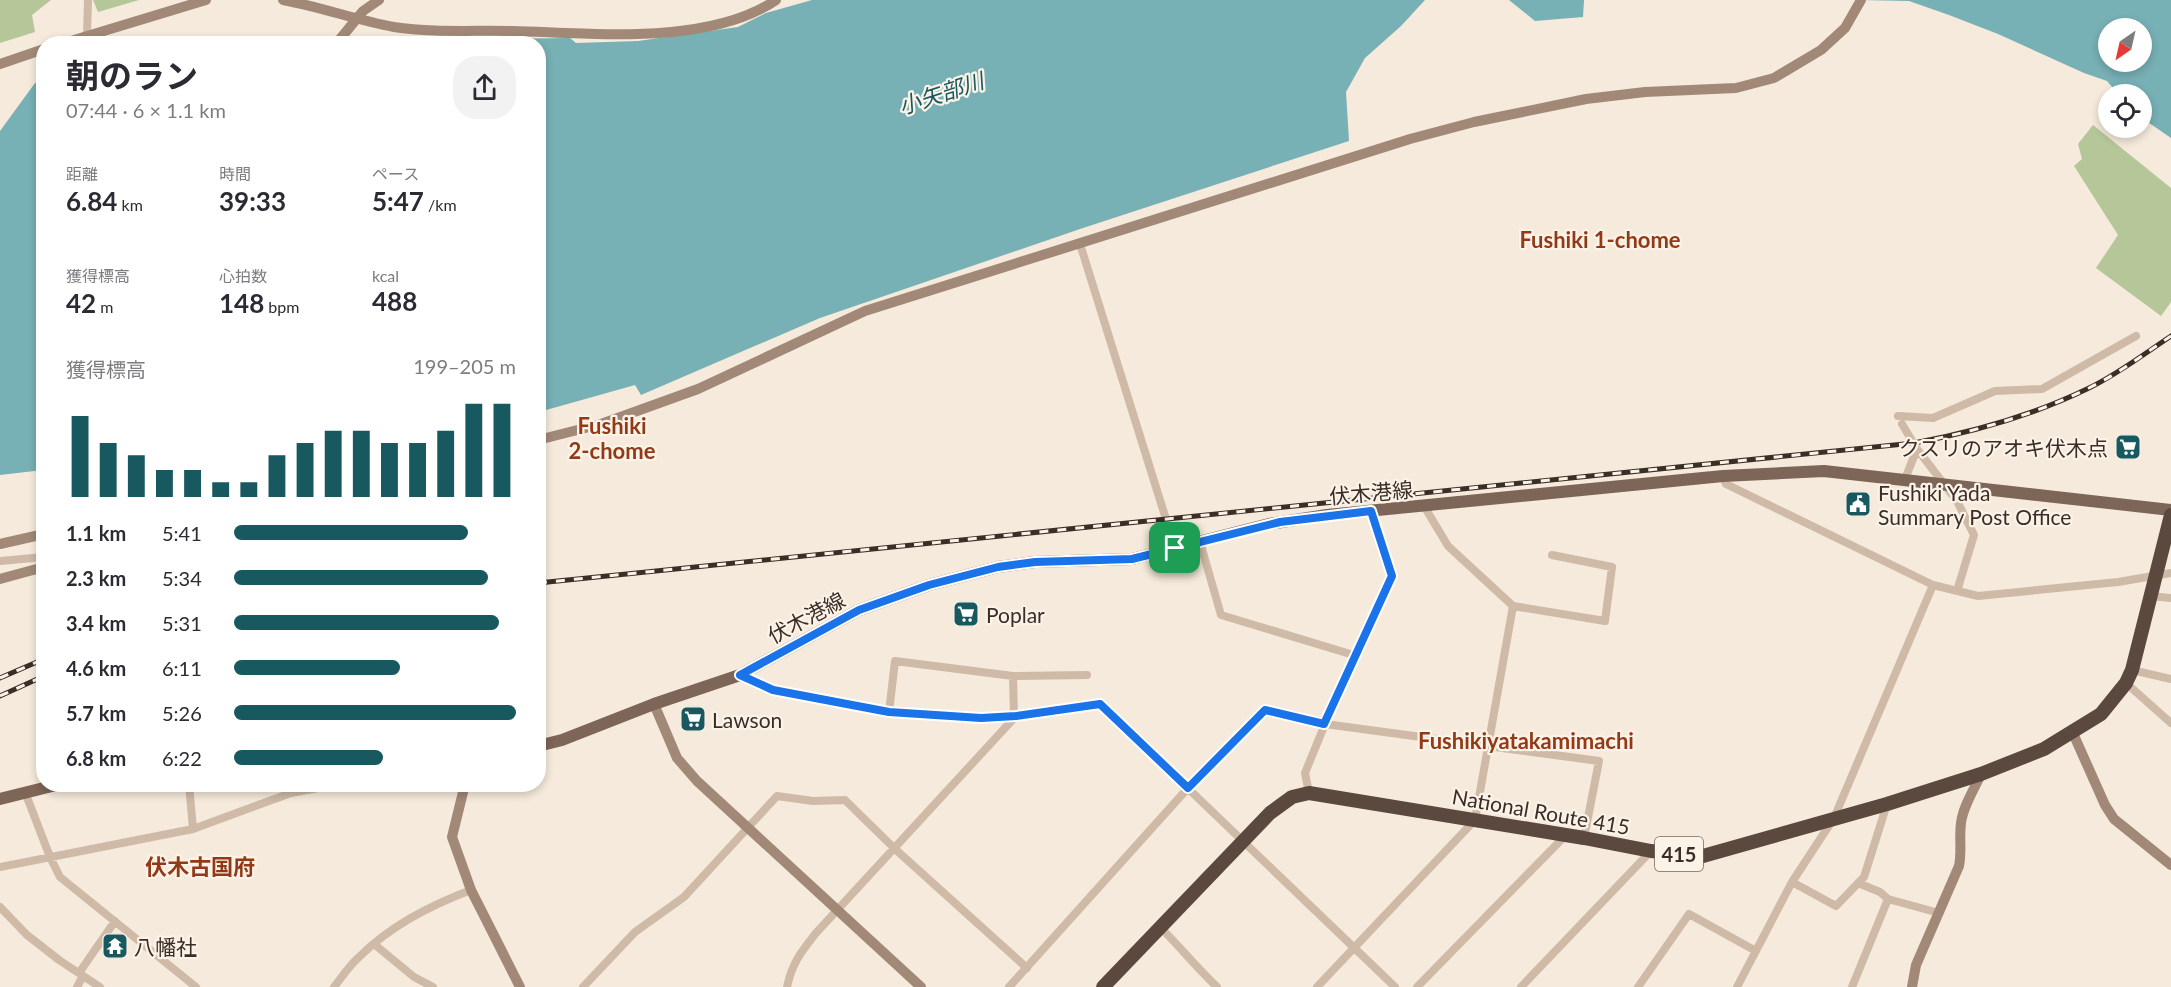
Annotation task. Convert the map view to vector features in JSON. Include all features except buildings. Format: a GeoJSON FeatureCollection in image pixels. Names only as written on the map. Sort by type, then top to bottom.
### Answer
{"type":"FeatureCollection","features":[{"type":"Feature","properties":{"kind":"highway","name":"National Route 415"},"geometry":{"type":"LineString","coordinates":[[1309,793],[1651,851],[1702,856],[1887,804],[1981,774],[2044,749],[2101,714],[2129,676],[2171,515]]}},
{"type":"Feature","properties":{"kind":"highway"},"geometry":{"type":"LineString","coordinates":[[1103,987],[1270,813],[1292,796],[1309,793]]}},
{"type":"Feature","properties":{"kind":"main road","name":"伏木港線"},"geometry":{"type":"LineString","coordinates":[[546,744],[740,675],[859,610],[929,585],[998,567],[1035,562],[1132,559],[1280,522],[1723,476],[1824,471],[2171,510]]}},
{"type":"Feature","properties":{"kind":"main road"},"geometry":{"type":"LineString","coordinates":[[0,798],[36,789]]}},
{"type":"Feature","properties":{"kind":"street"},"geometry":{"type":"LineString","coordinates":[[87,34],[88,0]]}},
{"type":"Feature","properties":{"kind":"street"},"geometry":{"type":"LineString","coordinates":[[82,36],[206,0]]}},
{"type":"Feature","properties":{"kind":"street"},"geometry":{"type":"LineString","coordinates":[[283,0],[376,23],[418,29],[629,34],[665,32],[728,21],[776,0]]}},
{"type":"Feature","properties":{"kind":"street"},"geometry":{"type":"LineString","coordinates":[[342,36],[363,10],[379,0]]}},
{"type":"Feature","properties":{"kind":"street"},"geometry":{"type":"LineString","coordinates":[[546,438],[601,424],[698,389],[866,311],[1400,142],[1474,122],[1586,99],[1645,92],[1736,87],[1774,78],[1821,50],[1845,28],[1861,0]]}},
{"type":"Feature","properties":{"kind":"street"},"geometry":{"type":"LineString","coordinates":[[0,64],[36,52]]}},
{"type":"Feature","properties":{"kind":"street"},"geometry":{"type":"LineString","coordinates":[[1080,244],[1175,548]]}},
{"type":"Feature","properties":{"kind":"street"},"geometry":{"type":"LineString","coordinates":[[1898,416],[1933,418],[1995,391],[2042,389],[2136,336]]}},
{"type":"Feature","properties":{"kind":"street"},"geometry":{"type":"LineString","coordinates":[[1902,423],[1917,449],[1947,485],[1974,535],[1957,591]]}},
{"type":"Feature","properties":{"kind":"street"},"geometry":{"type":"LineString","coordinates":[[1905,479],[1917,449]]}},
{"type":"Feature","properties":{"kind":"street"},"geometry":{"type":"LineString","coordinates":[[1723,476],[1726,484],[1933,585],[1978,596],[2118,582],[2171,573]]}},
{"type":"Feature","properties":{"kind":"street"},"geometry":{"type":"LineString","coordinates":[[1424,506],[1448,546],[1512,606],[1605,621],[1612,567],[1551,555]]}},
{"type":"Feature","properties":{"kind":"street"},"geometry":{"type":"LineString","coordinates":[[1309,793],[1305,773],[1324,724],[1392,576],[1371,511]]}},
{"type":"Feature","properties":{"kind":"street"},"geometry":{"type":"LineString","coordinates":[[0,544],[36,536]]}},
{"type":"Feature","properties":{"kind":"street"},"geometry":{"type":"LineString","coordinates":[[1200,542],[1221,615],[1357,656]]}},
{"type":"Feature","properties":{"kind":"street"},"geometry":{"type":"LineString","coordinates":[[0,561],[36,558]]}},
{"type":"Feature","properties":{"kind":"street"},"geometry":{"type":"LineString","coordinates":[[0,579],[36,569]]}},
{"type":"Feature","properties":{"kind":"street"},"geometry":{"type":"LineString","coordinates":[[1737,987],[1792,882],[1834,818],[1933,585]]}},
{"type":"Feature","properties":{"kind":"street"},"geometry":{"type":"LineString","coordinates":[[2150,596],[2171,598]]}},
{"type":"Feature","properties":{"kind":"street"},"geometry":{"type":"LineString","coordinates":[[1317,987],[1475,820],[1512,606]]}},
{"type":"Feature","properties":{"kind":"street"},"geometry":{"type":"LineString","coordinates":[[889,712],[896,661],[1013,676],[1088,675]]}},
{"type":"Feature","properties":{"kind":"street"},"geometry":{"type":"LineString","coordinates":[[740,675],[773,690],[889,712],[981,718],[1015,716],[1100,704],[1395,987]]}},
{"type":"Feature","properties":{"kind":"street"},"geometry":{"type":"LineString","coordinates":[[787,987],[791,969],[798,957],[1015,716],[1013,676]]}},
{"type":"Feature","properties":{"kind":"street"},"geometry":{"type":"LineString","coordinates":[[2129,676],[2171,679]]}},
{"type":"Feature","properties":{"kind":"street"},"geometry":{"type":"LineString","coordinates":[[2129,676],[2171,723]]}},
{"type":"Feature","properties":{"kind":"street"},"geometry":{"type":"LineString","coordinates":[[654,704],[677,758],[697,781],[921,987]]}},
{"type":"Feature","properties":{"kind":"street"},"geometry":{"type":"LineString","coordinates":[[1009,987],[1188,788],[1265,710],[1324,724],[1599,761],[1584,838]]}},
{"type":"Feature","properties":{"kind":"street"},"geometry":{"type":"LineString","coordinates":[[2072,731],[2104,805],[2114,819],[2171,865]]}},
{"type":"Feature","properties":{"kind":"street"},"geometry":{"type":"LineString","coordinates":[[1912,987],[1916,965],[1959,866],[1964,808],[1981,774]]}},
{"type":"Feature","properties":{"kind":"street"},"geometry":{"type":"LineString","coordinates":[[25,792],[60,877],[196,987]]}},
{"type":"Feature","properties":{"kind":"street"},"geometry":{"type":"LineString","coordinates":[[190,792],[193,829]]}},
{"type":"Feature","properties":{"kind":"street"},"geometry":{"type":"LineString","coordinates":[[0,867],[193,829],[296,792]]}},
{"type":"Feature","properties":{"kind":"street"},"geometry":{"type":"LineString","coordinates":[[463,792],[452,837],[471,890],[520,987]]}},
{"type":"Feature","properties":{"kind":"street"},"geometry":{"type":"LineString","coordinates":[[584,987],[635,932],[684,897],[777,796],[813,801],[845,800],[895,849],[1027,968]]}},
{"type":"Feature","properties":{"kind":"street"},"geometry":{"type":"LineString","coordinates":[[1792,882],[1836,906],[1864,877],[1887,804]]}},
{"type":"Feature","properties":{"kind":"street"},"geometry":{"type":"LineString","coordinates":[[1417,987],[1565,836]]}},
{"type":"Feature","properties":{"kind":"street"},"geometry":{"type":"LineString","coordinates":[[1521,987],[1651,851]]}},
{"type":"Feature","properties":{"kind":"street"},"geometry":{"type":"LineString","coordinates":[[1858,883],[1880,892],[1888,899],[1939,914]]}},
{"type":"Feature","properties":{"kind":"street"},"geometry":{"type":"LineString","coordinates":[[334,987],[357,958],[403,922],[435,904],[471,890]]}},
{"type":"Feature","properties":{"kind":"street"},"geometry":{"type":"LineString","coordinates":[[1852,987],[1888,899]]}},
{"type":"Feature","properties":{"kind":"street"},"geometry":{"type":"LineString","coordinates":[[0,907],[27,935],[99,987]]}},
{"type":"Feature","properties":{"kind":"street"},"geometry":{"type":"LineString","coordinates":[[1638,987],[1689,914],[1756,951]]}},
{"type":"Feature","properties":{"kind":"street"},"geometry":{"type":"LineString","coordinates":[[77,987],[81,974],[115,921]]}},
{"type":"Feature","properties":{"kind":"street"},"geometry":{"type":"LineString","coordinates":[[1159,929],[1187,954],[1194,966],[1216,987]]}},
{"type":"Feature","properties":{"kind":"street"},"geometry":{"type":"LineString","coordinates":[[374,944],[414,977],[434,987]]}},
{"type":"Feature","properties":{"kind":"green space"},"geometry":{"type":"Polygon","coordinates":[[[0,0],[51,0],[32,15],[35,32],[0,43],[0,0]]]}},
{"type":"Feature","properties":{"kind":"green space"},"geometry":{"type":"Polygon","coordinates":[[[93,0],[139,0],[98,12],[93,0]]]}},
{"type":"Feature","properties":{"kind":"green space"},"geometry":{"type":"Polygon","coordinates":[[[2093,125],[2098,129],[2098,138],[2109,138],[2171,188],[2171,302],[2161,316],[2096,268],[2118,235],[2074,166],[2082,159],[2078,144],[2093,125]]]}},
{"type":"Feature","properties":{"kind":"water","name":"小矢部川"},"geometry":{"type":"Polygon","coordinates":[[[812,0],[1425,0],[1401,26],[1365,58],[1346,92],[1349,141],[1080,229],[820,318],[641,395],[635,385],[546,410],[546,38],[570,38],[576,43],[638,41],[738,27],[766,13],[812,0]]]}},
{"type":"Feature","properties":{"kind":"water"},"geometry":{"type":"Polygon","coordinates":[[[1509,0],[1584,0],[1583,17],[1535,21],[1509,0]]]}},
{"type":"Feature","properties":{"kind":"water"},"geometry":{"type":"Polygon","coordinates":[[[1861,0],[2171,0],[2171,138],[2152,125],[2152,84],[2110,84],[1998,34],[1909,1],[1861,0]]]}},
{"type":"Feature","properties":{"kind":"water"},"geometry":{"type":"Polygon","coordinates":[[[35,83],[36,471],[0,475],[0,131],[35,83]]]}},
{"type":"Feature","properties":{"kind":"railway"},"geometry":{"type":"LineString","coordinates":[[546,582],[1914,443],[2003,422],[2068,398],[2131,364],[2171,336]]}},
{"type":"Feature","properties":{"kind":"railway"},"geometry":{"type":"LineString","coordinates":[[0,678],[36,662]]}},
{"type":"Feature","properties":{"kind":"railway"},"geometry":{"type":"LineString","coordinates":[[0,696],[36,680]]}},
{"type":"Feature","properties":{"kind":"place","name":"クスリのアオキ伏木点"},"geometry":{"type":"Point","coordinates":[2128,447]}},
{"type":"Feature","properties":{"kind":"place","name":"Fushiki Yada Summary Post Office"},"geometry":{"type":"Point","coordinates":[1858,504]}},
{"type":"Feature","properties":{"kind":"place","name":"Poplar"},"geometry":{"type":"Point","coordinates":[966,614]}},
{"type":"Feature","properties":{"kind":"place","name":"Lawson"},"geometry":{"type":"Point","coordinates":[693,719]}},
{"type":"Feature","properties":{"kind":"place","name":"八幡社"},"geometry":{"type":"Point","coordinates":[115,946]}},
{"type":"Feature","properties":{"kind":"district","name":"Fushiki 1-chome"},"geometry":{"type":"Point","coordinates":[1600,239]}},
{"type":"Feature","properties":{"kind":"district","name":"Fushiki 2-chome"},"geometry":{"type":"Point","coordinates":[612,438]}},
{"type":"Feature","properties":{"kind":"district","name":"Fushikiyatakamimachi"},"geometry":{"type":"Point","coordinates":[1526,740]}},
{"type":"Feature","properties":{"kind":"district","name":"伏木古国府"},"geometry":{"type":"Point","coordinates":[200,866]}},
{"type":"Feature","properties":{"kind":"route"},"geometry":{"type":"LineString","coordinates":[[1371,511],[1392,576],[1324,724],[1265,710],[1188,788],[1100,704],[1016,716],[944,717],[889,712],[773,690],[740,675],[859,610],[929,585],[998,567],[1035,562],[1132,559],[1175,548],[1280,522],[1371,511]]}}]}
